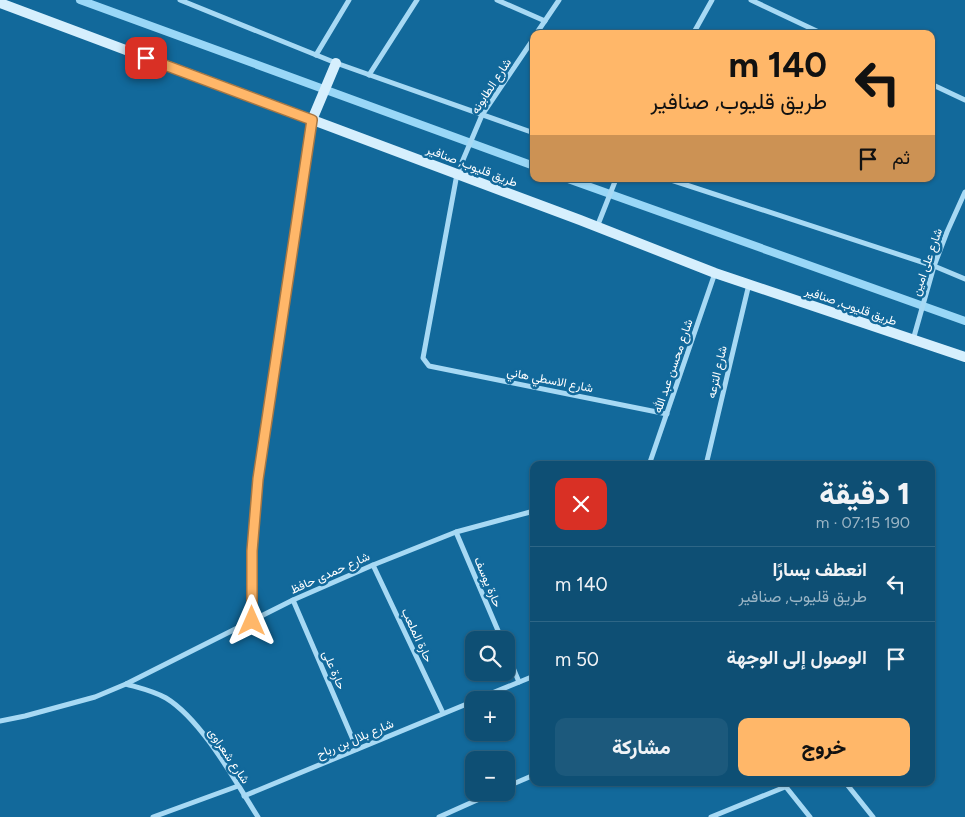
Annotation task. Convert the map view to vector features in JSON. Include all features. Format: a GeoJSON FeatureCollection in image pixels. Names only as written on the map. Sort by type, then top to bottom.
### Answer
{"type":"FeatureCollection","features":[{"type":"Feature","properties":{"kind":"street"},"geometry":{"type":"LineString","coordinates":[[180,0],[336,64],[530,132]]}},
{"type":"Feature","properties":{"kind":"street"},"geometry":{"type":"LineString","coordinates":[[316,55],[349,0]]}},
{"type":"Feature","properties":{"kind":"street"},"geometry":{"type":"LineString","coordinates":[[370,75],[417,0]]}},
{"type":"Feature","properties":{"kind":"street"},"geometry":{"type":"LineString","coordinates":[[497,0],[545,21]]}},
{"type":"Feature","properties":{"kind":"street"},"geometry":{"type":"LineString","coordinates":[[539,30],[559,0]]}},
{"type":"Feature","properties":{"kind":"street"},"geometry":{"type":"LineString","coordinates":[[695,30],[712,0]]}},
{"type":"Feature","properties":{"kind":"street"},"geometry":{"type":"LineString","coordinates":[[751,0],[815,30]]}},
{"type":"Feature","properties":{"kind":"street","name":"طريق قليوب, صنافير"},"geometry":{"type":"LineString","coordinates":[[0,3],[19,5],[312,120],[715,273],[965,357]]}},
{"type":"Feature","properties":{"kind":"street","name":"شارع الطابونه"},"geometry":{"type":"LineString","coordinates":[[429,366],[424,361],[423,355],[457,174],[482,115],[530,44]]}},
{"type":"Feature","properties":{"kind":"street"},"geometry":{"type":"LineString","coordinates":[[252,621],[252,551],[258,479],[312,120],[336,64]]}},
{"type":"Feature","properties":{"kind":"street"},"geometry":{"type":"LineString","coordinates":[[935,86],[965,100]]}},
{"type":"Feature","properties":{"kind":"street"},"geometry":{"type":"LineString","coordinates":[[597,227],[615,182]]}},
{"type":"Feature","properties":{"kind":"street"},"geometry":{"type":"LineString","coordinates":[[677,182],[934,266],[965,279]]}},
{"type":"Feature","properties":{"kind":"street","name":"شارع على امين"},"geometry":{"type":"LineString","coordinates":[[913,340],[934,266],[965,192]]}},
{"type":"Feature","properties":{"kind":"street","name":"شارع محسن عبد الله"},"geometry":{"type":"LineString","coordinates":[[650,461],[715,273]]}},
{"type":"Feature","properties":{"kind":"street","name":"شارع الترعه"},"geometry":{"type":"LineString","coordinates":[[707,461],[748,284]]}},
{"type":"Feature","properties":{"kind":"street","name":"شارع الاسطي هاني"},"geometry":{"type":"LineString","coordinates":[[429,366],[668,414]]}},
{"type":"Feature","properties":{"kind":"street","name":"شارع حمدى حافظ"},"geometry":{"type":"LineString","coordinates":[[0,721],[25,716],[95,696],[126,684],[293,600],[373,565],[456,532],[530,512]]}},
{"type":"Feature","properties":{"kind":"street","name":"حارة يوسف"},"geometry":{"type":"LineString","coordinates":[[456,532],[498,631]]}},
{"type":"Feature","properties":{"kind":"street","name":"حارة الملعب"},"geometry":{"type":"LineString","coordinates":[[373,565],[443,713]]}},
{"type":"Feature","properties":{"kind":"street","name":"حارة على"},"geometry":{"type":"LineString","coordinates":[[293,600],[357,748]]}},
{"type":"Feature","properties":{"kind":"street"},"geometry":{"type":"LineString","coordinates":[[515,672],[519,682]]}},
{"type":"Feature","properties":{"kind":"street","name":"شارع بلال بن رباح"},"geometry":{"type":"LineString","coordinates":[[496,691],[530,678]]}},
{"type":"Feature","properties":{"kind":"street","name":"شارع شعراوى"},"geometry":{"type":"LineString","coordinates":[[126,684],[153,692],[167,699],[186,715],[205,735],[258,817]]}},
{"type":"Feature","properties":{"kind":"street","name":"شارع بلال بن رباح"},"geometry":{"type":"LineString","coordinates":[[244,796],[465,704]]}},
{"type":"Feature","properties":{"kind":"street"},"geometry":{"type":"LineString","coordinates":[[515,784],[530,777]]}},
{"type":"Feature","properties":{"kind":"street"},"geometry":{"type":"LineString","coordinates":[[153,817],[238,786]]}},
{"type":"Feature","properties":{"kind":"street"},"geometry":{"type":"LineString","coordinates":[[711,817],[781,786]]}},
{"type":"Feature","properties":{"kind":"street"},"geometry":{"type":"LineString","coordinates":[[784,786],[810,817]]}},
{"type":"Feature","properties":{"kind":"street"},"geometry":{"type":"LineString","coordinates":[[847,786],[874,817]]}},
{"type":"Feature","properties":{"kind":"street"},"geometry":{"type":"LineString","coordinates":[[439,817],[475,801]]}},
{"type":"Feature","properties":{"kind":"waterway"},"geometry":{"type":"LineString","coordinates":[[80,0],[530,165]]}},
{"type":"Feature","properties":{"kind":"waterway"},"geometry":{"type":"LineString","coordinates":[[576,182],[965,321]]}},
{"type":"Feature","properties":{"kind":"route"},"geometry":{"type":"LineString","coordinates":[[146,58],[312,120],[258,479],[252,551],[252,621]]}}]}
